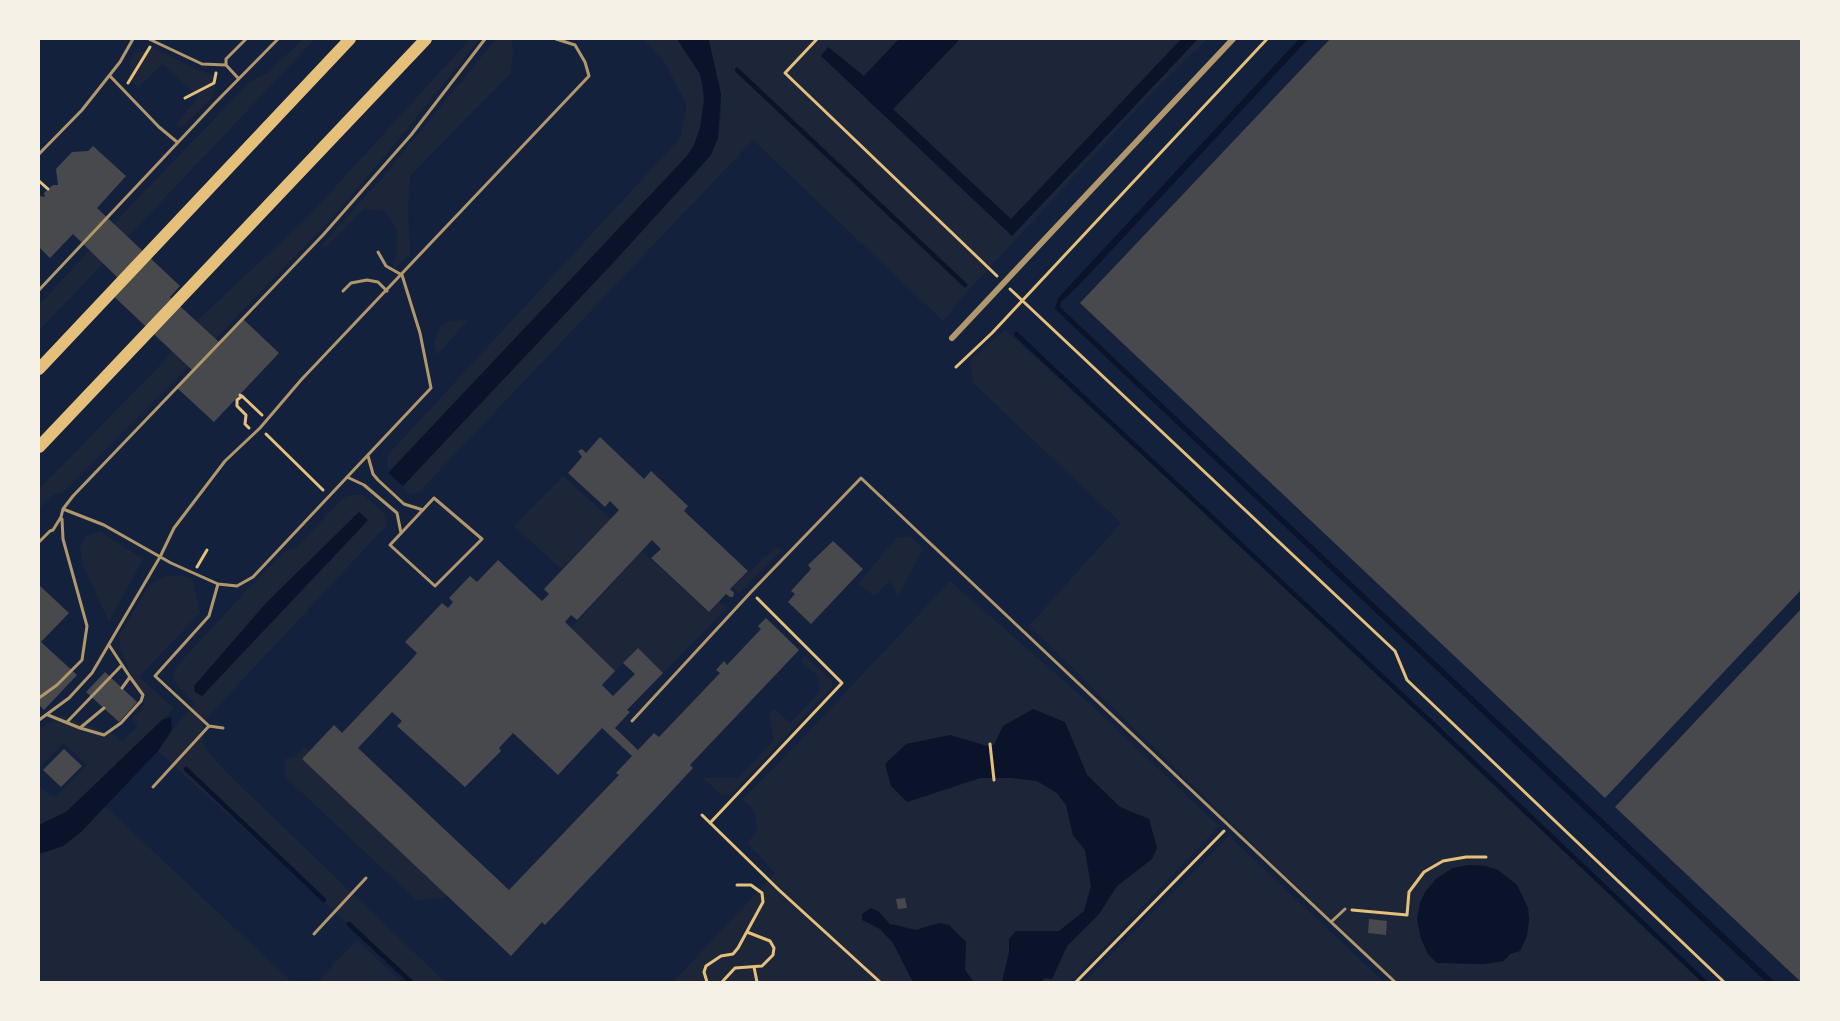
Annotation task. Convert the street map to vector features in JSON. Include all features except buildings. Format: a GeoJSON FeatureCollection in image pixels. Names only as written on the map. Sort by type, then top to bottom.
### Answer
{"type":"FeatureCollection","features":[{"type":"Feature","properties":{"kind":"highway"},"geometry":{"type":"LineString","coordinates":[[39,369],[350,39]]}},
{"type":"Feature","properties":{"kind":"highway"},"geometry":{"type":"LineString","coordinates":[[39,447],[426,39]]}},
{"type":"Feature","properties":{"kind":"street"},"geometry":{"type":"LineString","coordinates":[[952,338],[1233,39]]}},
{"type":"Feature","properties":{"kind":"lane"},"geometry":{"type":"LineString","coordinates":[[39,154],[82,110],[110,76],[133,39]]}},
{"type":"Feature","properties":{"kind":"lane"},"geometry":{"type":"LineString","coordinates":[[149,39],[202,64],[226,65]]}},
{"type":"Feature","properties":{"kind":"lane"},"geometry":{"type":"LineString","coordinates":[[238,78],[226,65],[226,59],[246,39]]}},
{"type":"Feature","properties":{"kind":"lane"},"geometry":{"type":"LineString","coordinates":[[39,290],[238,78],[246,73],[278,39]]}},
{"type":"Feature","properties":{"kind":"lane"},"geometry":{"type":"LineString","coordinates":[[39,542],[53,530],[63,509],[123,443],[323,235],[411,135],[485,39]]}},
{"type":"Feature","properties":{"kind":"lane"},"geometry":{"type":"LineString","coordinates":[[39,720],[85,683],[160,557],[174,528],[225,461],[268,420],[301,380],[589,76],[585,62],[574,45],[556,39]]}},
{"type":"Feature","properties":{"kind":"lane"},"geometry":{"type":"LineString","coordinates":[[110,76],[177,143]]}},
{"type":"Feature","properties":{"kind":"lane"},"geometry":{"type":"LineString","coordinates":[[63,509],[104,525],[160,557],[218,584],[237,586],[253,577],[431,388],[420,333],[402,275],[386,266],[378,252]]}},
{"type":"Feature","properties":{"kind":"lane"},"geometry":{"type":"LineString","coordinates":[[343,291],[351,283],[367,280],[378,282],[387,291]]}},
{"type":"Feature","properties":{"kind":"lane"},"geometry":{"type":"LineString","coordinates":[[368,455],[373,474],[378,480],[404,504],[423,510]]}},
{"type":"Feature","properties":{"kind":"lane"},"geometry":{"type":"LineString","coordinates":[[347,477],[364,484],[397,513],[401,533]]}},
{"type":"Feature","properties":{"kind":"lane"},"geometry":{"type":"LineString","coordinates":[[632,721],[751,592],[861,478],[1395,982]]}},
{"type":"Feature","properties":{"kind":"lane"},"geometry":{"type":"LineString","coordinates":[[434,498],[482,539],[435,586],[390,545],[401,533],[434,498]]}},
{"type":"Feature","properties":{"kind":"lane"},"geometry":{"type":"LineString","coordinates":[[39,698],[57,685],[82,660],[87,626],[63,539],[61,517]]}},
{"type":"Feature","properties":{"kind":"lane"},"geometry":{"type":"LineString","coordinates":[[218,584],[209,616],[155,676],[209,726],[223,728]]}},
{"type":"Feature","properties":{"kind":"lane"},"geometry":{"type":"LineString","coordinates":[[48,715],[104,735],[121,723],[141,701],[142,695],[109,645]]}},
{"type":"Feature","properties":{"kind":"lane"},"geometry":{"type":"LineString","coordinates":[[67,722],[121,666]]}},
{"type":"Feature","properties":{"kind":"lane"},"geometry":{"type":"LineString","coordinates":[[122,688],[130,677]]}},
{"type":"Feature","properties":{"kind":"lane"},"geometry":{"type":"LineString","coordinates":[[80,728],[104,708]]}},
{"type":"Feature","properties":{"kind":"lane"},"geometry":{"type":"LineString","coordinates":[[153,786],[209,726]]}},
{"type":"Feature","properties":{"kind":"lane"},"geometry":{"type":"LineString","coordinates":[[314,934],[366,878]]}},
{"type":"Feature","properties":{"kind":"lane"},"geometry":{"type":"LineString","coordinates":[[1331,922],[1344,909]]}},
{"type":"Feature","properties":{"kind":"path"},"geometry":{"type":"LineString","coordinates":[[817,39],[785,73],[1004,283],[1395,651],[1407,680],[1724,982]]}},
{"type":"Feature","properties":{"kind":"path"},"geometry":{"type":"LineString","coordinates":[[956,367],[992,333],[1267,39]]}},
{"type":"Feature","properties":{"kind":"path"},"geometry":{"type":"LineString","coordinates":[[124,89],[154,41]]}},
{"type":"Feature","properties":{"kind":"path"},"geometry":{"type":"LineString","coordinates":[[185,98],[214,83],[217,65]]}},
{"type":"Feature","properties":{"kind":"path"},"geometry":{"type":"LineString","coordinates":[[39,181],[48,189]]}},
{"type":"Feature","properties":{"kind":"path"},"geometry":{"type":"LineString","coordinates":[[255,433],[245,424],[246,415],[237,406],[237,400],[241,395],[268,420]]}},
{"type":"Feature","properties":{"kind":"path"},"geometry":{"type":"LineString","coordinates":[[260,428],[330,496]]}},
{"type":"Feature","properties":{"kind":"path"},"geometry":{"type":"LineString","coordinates":[[193,573],[207,550]]}},
{"type":"Feature","properties":{"kind":"path"},"geometry":{"type":"LineString","coordinates":[[710,823],[842,683],[751,592]]}},
{"type":"Feature","properties":{"kind":"path"},"geometry":{"type":"LineString","coordinates":[[990,744],[994,780]]}},
{"type":"Feature","properties":{"kind":"path"},"geometry":{"type":"LineString","coordinates":[[702,815],[880,982]]}},
{"type":"Feature","properties":{"kind":"path"},"geometry":{"type":"LineString","coordinates":[[1078,982],[1230,826]]}},
{"type":"Feature","properties":{"kind":"path"},"geometry":{"type":"LineString","coordinates":[[1344,909],[1407,915],[1409,892],[1424,872],[1443,861],[1466,856],[1486,858]]}},
{"type":"Feature","properties":{"kind":"path"},"geometry":{"type":"LineString","coordinates":[[707,982],[704,972],[706,966],[721,956],[733,954],[763,902],[762,893],[751,885],[737,885]]}},
{"type":"Feature","properties":{"kind":"path"},"geometry":{"type":"LineString","coordinates":[[722,982],[735,968],[762,966],[773,955],[773,944],[765,938],[747,932]]}},
{"type":"Feature","properties":{"kind":"path"},"geometry":{"type":"LineString","coordinates":[[754,967],[757,982]]}},
{"type":"Feature","properties":{"kind":"shaded area"},"geometry":{"type":"Polygon","coordinates":[[[303,39],[315,39],[39,331],[39,305],[250,82],[267,73],[303,39]]]}},
{"type":"Feature","properties":{"kind":"shaded area"},"geometry":{"type":"Polygon","coordinates":[[[470,39],[480,39],[331,219],[62,493],[55,494],[39,508],[39,489],[166,359],[201,317],[307,218],[470,39]]]}},
{"type":"Feature","properties":{"kind":"shaded area"},"geometry":{"type":"Polygon","coordinates":[[[496,39],[511,39],[513,57],[510,74],[410,176],[408,208],[410,254],[395,268],[393,264],[397,253],[397,230],[384,211],[377,210],[364,209],[326,247],[322,245],[381,179],[496,39]]]}},
{"type":"Feature","properties":{"kind":"shaded area"},"geometry":{"type":"Polygon","coordinates":[[[643,39],[677,39],[700,74],[704,101],[700,128],[687,157],[388,473],[387,456],[680,138],[687,106],[665,63],[643,39]]]}},
{"type":"Feature","properties":{"kind":"shaded area"},"geometry":{"type":"Polygon","coordinates":[[[677,39],[709,40],[721,94],[718,138],[711,155],[613,263],[403,486],[388,473],[686,157],[694,145],[700,128],[704,101],[703,87],[700,74],[677,39]]]}},
{"type":"Feature","properties":{"kind":"shaded area"},"geometry":{"type":"Polygon","coordinates":[[[708,39],[899,39],[864,76],[829,48],[822,56],[1011,219],[893,109],[960,39],[1207,39],[1149,96],[965,294],[943,321],[753,140],[419,492],[411,494],[406,491],[403,486],[697,172],[718,138],[721,115],[721,94],[708,39]]]}},
{"type":"Feature","properties":{"kind":"shaded area"},"geometry":{"type":"Polygon","coordinates":[[[899,39],[960,39],[893,109],[1011,219],[1181,39],[1198,39],[1012,236],[821,56],[828,47],[864,76],[899,39]]]}},
{"type":"Feature","properties":{"kind":"shaded area"},"geometry":{"type":"Polygon","coordinates":[[[1299,39],[1308,39],[1061,302],[1060,307],[1775,982],[1766,982],[1055,309],[1058,298],[1299,39]]]}},
{"type":"Feature","properties":{"kind":"shaded area"},"geometry":{"type":"Polygon","coordinates":[[[154,48],[198,70],[218,77],[212,98],[181,128],[176,124],[198,97],[162,64],[138,88],[130,78],[130,60],[135,53],[154,48]]]}},
{"type":"Feature","properties":{"kind":"shaded area"},"geometry":{"type":"Polygon","coordinates":[[[468,320],[437,355],[434,343],[440,327],[450,321],[468,320]]]}},
{"type":"Feature","properties":{"kind":"shaded area"},"geometry":{"type":"Polygon","coordinates":[[[1005,330],[1166,476],[1703,982],[1395,982],[1029,626],[1121,523],[973,383],[970,360],[1005,330]],[[1470,865],[1453,868],[1436,879],[1420,903],[1417,919],[1421,939],[1428,954],[1437,963],[1483,964],[1504,961],[1510,954],[1520,951],[1527,936],[1528,908],[1519,889],[1512,881],[1498,870],[1486,866],[1470,865]]]}},
{"type":"Feature","properties":{"kind":"shaded area"},"geometry":{"type":"Polygon","coordinates":[[[563,476],[611,519],[561,569],[514,526],[563,476]]]}},
{"type":"Feature","properties":{"kind":"shaded area"},"geometry":{"type":"Polygon","coordinates":[[[363,495],[384,513],[387,525],[207,718],[204,725],[203,743],[228,774],[445,982],[412,982],[158,751],[172,730],[195,704],[176,684],[173,676],[176,667],[284,552],[297,547],[343,498],[363,495]],[[359,513],[267,602],[194,686],[202,696],[368,521],[359,513]]]}},
{"type":"Feature","properties":{"kind":"shaded area"},"geometry":{"type":"Polygon","coordinates":[[[359,512],[368,520],[202,696],[195,692],[194,686],[267,602],[359,512]]]}},
{"type":"Feature","properties":{"kind":"shaded area"},"geometry":{"type":"Polygon","coordinates":[[[100,531],[143,559],[109,622],[83,565],[80,546],[86,536],[100,531]]]}},
{"type":"Feature","properties":{"kind":"shaded area"},"geometry":{"type":"Polygon","coordinates":[[[910,536],[923,549],[898,597],[891,580],[874,596],[858,584],[896,538],[910,536]]]}},
{"type":"Feature","properties":{"kind":"shaded area"},"geometry":{"type":"Polygon","coordinates":[[[776,547],[782,550],[739,593],[733,587],[776,547]]]}},
{"type":"Feature","properties":{"kind":"shaded area"},"geometry":{"type":"Polygon","coordinates":[[[642,551],[708,612],[719,602],[727,608],[663,673],[638,649],[615,671],[571,628],[642,551]]]}},
{"type":"Feature","properties":{"kind":"shaded area"},"geometry":{"type":"Polygon","coordinates":[[[167,575],[189,577],[193,581],[200,613],[139,677],[174,708],[79,801],[66,812],[39,825],[39,786],[52,796],[56,796],[87,765],[64,743],[39,767],[39,730],[61,715],[116,736],[122,742],[138,725],[132,719],[142,709],[144,703],[121,651],[119,636],[152,583],[167,575]]]}},
{"type":"Feature","properties":{"kind":"shaded area"},"geometry":{"type":"Polygon","coordinates":[[[950,581],[1088,702],[1219,826],[1071,982],[1040,982],[1045,978],[1052,979],[1067,946],[1099,914],[1117,886],[1152,859],[1149,819],[1120,807],[1087,775],[1065,722],[1004,726],[994,745],[987,746],[950,735],[907,802],[980,778],[1037,781],[1057,793],[1066,805],[1073,835],[1085,850],[1091,886],[1084,911],[1059,931],[1016,931],[1009,939],[1009,952],[1002,982],[974,982],[965,970],[966,942],[939,923],[916,930],[889,924],[878,911],[862,920],[880,929],[893,943],[913,982],[673,982],[775,873],[747,843],[757,831],[755,813],[743,799],[950,581]]]}},
{"type":"Feature","properties":{"kind":"shaded area"},"geometry":{"type":"Polygon","coordinates":[[[804,655],[832,681],[832,687],[730,796],[721,795],[703,778],[738,778],[774,740],[769,714],[775,709],[790,723],[820,692],[818,676],[801,662],[804,655]]]}},
{"type":"Feature","properties":{"kind":"shaded area"},"geometry":{"type":"Polygon","coordinates":[[[1033,709],[1065,722],[1087,775],[1120,807],[1149,819],[1157,848],[1152,859],[1117,886],[1099,914],[1067,946],[1052,979],[1045,978],[1040,982],[1002,982],[1009,952],[1009,939],[1016,931],[1059,931],[1084,911],[1091,886],[1085,850],[1073,835],[1066,805],[1057,793],[1037,781],[1012,778],[980,778],[907,802],[891,786],[885,764],[906,744],[950,735],[987,746],[994,745],[1003,726],[1033,709]]]}},
{"type":"Feature","properties":{"kind":"shaded area"},"geometry":{"type":"Polygon","coordinates":[[[171,717],[172,730],[158,751],[81,832],[63,846],[39,854],[39,825],[66,812],[162,720],[171,717]]]}},
{"type":"Feature","properties":{"kind":"shaded area"},"geometry":{"type":"Polygon","coordinates":[[[305,747],[347,785],[451,890],[444,898],[416,900],[285,777],[285,759],[294,757],[305,747]]]}},
{"type":"Feature","properties":{"kind":"shaded area"},"geometry":{"type":"Polygon","coordinates":[[[105,806],[292,982],[39,982],[39,854],[63,846],[81,832],[105,806]]]}},
{"type":"Feature","properties":{"kind":"shaded area"},"geometry":{"type":"Polygon","coordinates":[[[1229,836],[1384,982],[1084,982],[1229,836]]]}},
{"type":"Feature","properties":{"kind":"shaded area"},"geometry":{"type":"Polygon","coordinates":[[[1469,865],[1486,866],[1498,870],[1517,885],[1528,908],[1527,936],[1520,951],[1510,954],[1504,961],[1483,964],[1437,963],[1428,954],[1421,939],[1417,919],[1420,903],[1425,892],[1436,879],[1453,868],[1469,865]]]}},
{"type":"Feature","properties":{"kind":"shaded area"},"geometry":{"type":"Polygon","coordinates":[[[871,908],[878,911],[890,924],[916,930],[939,923],[949,925],[966,942],[965,970],[974,982],[913,982],[893,943],[880,929],[862,920],[862,914],[871,908]]]}},
{"type":"Feature","properties":{"kind":"shaded area"},"geometry":{"type":"Polygon","coordinates":[[[357,940],[402,982],[317,982],[357,940]]]}},
{"type":"Feature","properties":{"kind":"waterway"},"geometry":{"type":"LineString","coordinates":[[737,70],[965,285]]}},
{"type":"Feature","properties":{"kind":"waterway"},"geometry":{"type":"LineString","coordinates":[[1016,334],[1705,982]]}},
{"type":"Feature","properties":{"kind":"waterway"},"geometry":{"type":"LineString","coordinates":[[186,769],[324,900]]}},
{"type":"Feature","properties":{"kind":"waterway"},"geometry":{"type":"LineString","coordinates":[[349,924],[411,982]]}}]}
